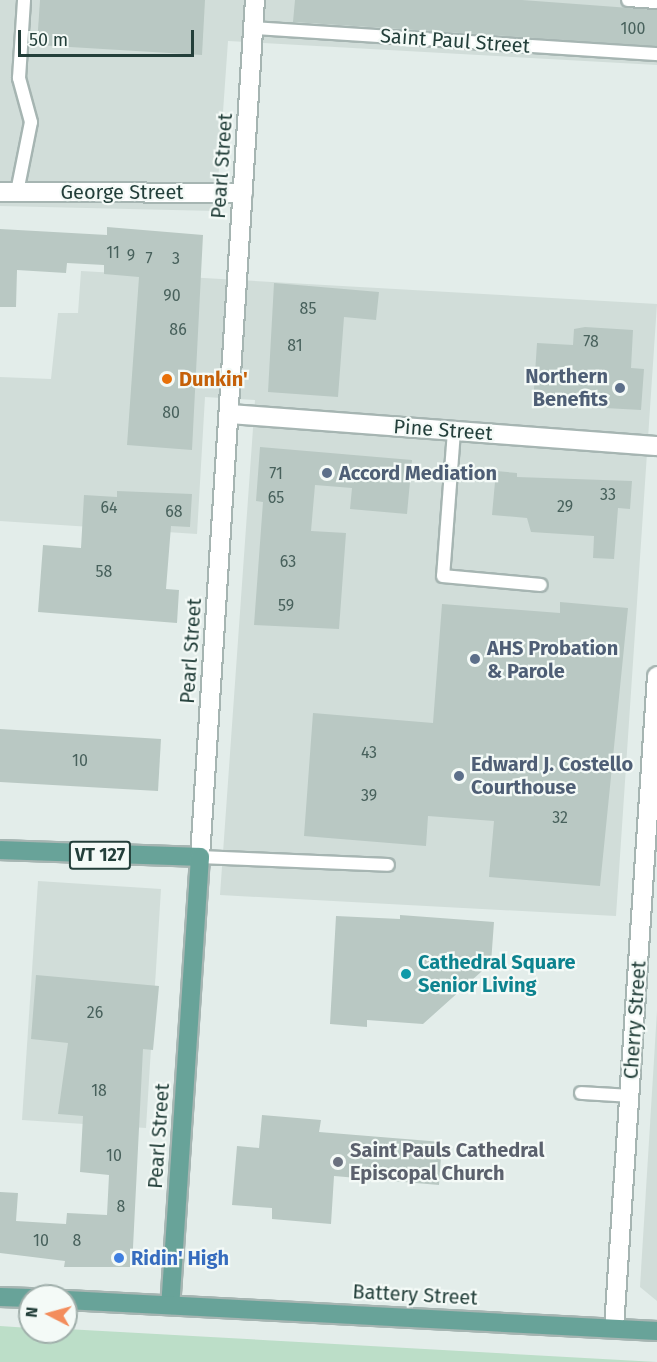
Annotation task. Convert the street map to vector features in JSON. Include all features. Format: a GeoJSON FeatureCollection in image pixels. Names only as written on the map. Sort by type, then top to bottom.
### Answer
{"type":"FeatureCollection","features":[{"type":"Feature","properties":{"kind":"main road","name":"VT 127"},"geometry":{"type":"LineString","coordinates":[[0,850],[200,857]]}},
{"type":"Feature","properties":{"kind":"main road","name":"Pearl Street"},"geometry":{"type":"LineString","coordinates":[[170,1305],[200,857]]}},
{"type":"Feature","properties":{"kind":"main road"},"geometry":{"type":"LineString","coordinates":[[0,1297],[18,1298]]}},
{"type":"Feature","properties":{"kind":"main road","name":"Battery Street"},"geometry":{"type":"LineString","coordinates":[[78,1301],[657,1330]]}},
{"type":"Feature","properties":{"kind":"street","name":"Pearl Street"},"geometry":{"type":"LineString","coordinates":[[200,857],[255,0]]}},
{"type":"Feature","properties":{"kind":"street","name":"George Street"},"geometry":{"type":"LineString","coordinates":[[9,192],[243,193]]}},
{"type":"Feature","properties":{"kind":"street","name":"Pine Street"},"geometry":{"type":"LineString","coordinates":[[229,414],[657,446]]}},
{"type":"Feature","properties":{"kind":"street","name":"Cherry Street"},"geometry":{"type":"LineString","coordinates":[[614,1328],[657,676]]}},
{"type":"Feature","properties":{"kind":"lane"},"geometry":{"type":"LineString","coordinates":[[9,192],[31,122],[19,78],[24,0]]}},
{"type":"Feature","properties":{"kind":"lane"},"geometry":{"type":"LineString","coordinates":[[628,0],[657,2]]}},
{"type":"Feature","properties":{"kind":"lane","name":"Saint Paul Street"},"geometry":{"type":"LineString","coordinates":[[254,28],[657,54]]}},
{"type":"Feature","properties":{"kind":"lane"},"geometry":{"type":"LineString","coordinates":[[454,431],[443,576],[541,585]]}},
{"type":"Feature","properties":{"kind":"lane"},"geometry":{"type":"LineString","coordinates":[[200,857],[388,865]]}},
{"type":"Feature","properties":{"kind":"lane"},"geometry":{"type":"LineString","coordinates":[[581,1093],[630,1096]]}},
{"type":"Feature","properties":{"kind":"shaded area"},"geometry":{"type":"Polygon","coordinates":[[[0,0],[657,0],[657,65],[228,41],[216,211],[0,206],[0,0]]]}},
{"type":"Feature","properties":{"kind":"shaded area"},"geometry":{"type":"Polygon","coordinates":[[[81,271],[657,304],[616,916],[220,895],[255,400],[205,397],[197,534],[0,521],[0,377],[51,379],[58,313],[78,313],[81,271]]]}},
{"type":"Feature","properties":{"kind":"shaded area"},"geometry":{"type":"Polygon","coordinates":[[[38,881],[161,889],[146,1128],[22,1120],[38,881]]]}},
{"type":"Feature","properties":{"kind":"shaded area"},"geometry":{"type":"Polygon","coordinates":[[[657,1011],[657,1301],[640,1287],[657,1011]]]}},
{"type":"Feature","properties":{"kind":"green space"},"geometry":{"type":"Polygon","coordinates":[[[0,1326],[18,1327],[18,1344],[78,1344],[78,1330],[657,1362],[0,1362],[0,1326]]]}},
{"type":"Feature","properties":{"kind":"building"},"geometry":{"type":"Polygon","coordinates":[[[40,0],[205,0],[202,55],[37,45],[40,0]]]}},
{"type":"Feature","properties":{"kind":"building"},"geometry":{"type":"Polygon","coordinates":[[[295,0],[522,0],[657,10],[657,46],[293,22],[295,0]]]}},
{"type":"Feature","properties":{"kind":"building"},"geometry":{"type":"Polygon","coordinates":[[[107,227],[203,235],[192,450],[127,445],[139,277],[104,274],[104,265],[67,263],[66,273],[17,270],[16,307],[0,307],[0,229],[107,235],[107,227]]]}},
{"type":"Feature","properties":{"kind":"building"},"geometry":{"type":"Polygon","coordinates":[[[274,283],[379,292],[376,320],[344,317],[338,397],[268,392],[274,283]]]}},
{"type":"Feature","properties":{"kind":"building"},"geometry":{"type":"Polygon","coordinates":[[[585,327],[633,330],[631,368],[644,369],[641,410],[533,404],[537,343],[573,345],[574,329],[585,327]]]}},
{"type":"Feature","properties":{"kind":"building"},"geometry":{"type":"Polygon","coordinates":[[[260,447],[412,460],[407,514],[350,509],[352,488],[315,485],[311,531],[346,533],[339,629],[254,625],[263,502],[256,501],[260,447]]]}},
{"type":"Feature","properties":{"kind":"building"},"geometry":{"type":"Polygon","coordinates":[[[496,471],[517,473],[517,477],[632,481],[630,509],[618,508],[614,559],[593,558],[594,536],[531,532],[527,518],[492,515],[496,471]]]}},
{"type":"Feature","properties":{"kind":"building"},"geometry":{"type":"Polygon","coordinates":[[[117,491],[192,494],[190,527],[171,526],[166,589],[179,590],[177,623],[38,612],[43,545],[81,548],[84,495],[117,497],[117,491]]]}},
{"type":"Feature","properties":{"kind":"building","name":"Edward J. Costello Courthouse"},"geometry":{"type":"Polygon","coordinates":[[[560,602],[628,608],[600,886],[489,877],[494,821],[428,816],[426,846],[304,836],[313,713],[433,723],[442,604],[560,613],[560,602]]]}},
{"type":"Feature","properties":{"kind":"building"},"geometry":{"type":"Polygon","coordinates":[[[0,729],[161,739],[158,791],[0,782],[0,729]]]}},
{"type":"Feature","properties":{"kind":"building","name":"Cathedral Square Senior Living"},"geometry":{"type":"Polygon","coordinates":[[[400,915],[494,922],[491,963],[423,1024],[367,1020],[367,1027],[330,1024],[336,916],[400,919],[400,915]]]}},
{"type":"Feature","properties":{"kind":"building"},"geometry":{"type":"Polygon","coordinates":[[[36,975],[159,986],[153,1050],[143,1049],[132,1267],[64,1267],[65,1261],[0,1253],[0,1192],[18,1193],[16,1221],[66,1224],[67,1213],[107,1215],[109,1175],[80,1172],[83,1116],[58,1114],[68,1043],[31,1039],[36,975]]]}},
{"type":"Feature","properties":{"kind":"building","name":"Saint Pauls Cathedral Episcopal Church"},"geometry":{"type":"Polygon","coordinates":[[[262,1115],[321,1120],[319,1132],[442,1142],[439,1185],[334,1176],[331,1224],[272,1219],[272,1208],[232,1205],[237,1146],[259,1148],[262,1115]]]}},
{"type":"Feature","properties":{"kind":"place","name":"Dunkin'"},"geometry":{"type":"Point","coordinates":[167,379]}},
{"type":"Feature","properties":{"kind":"place","name":"Northern Benefits"},"geometry":{"type":"Point","coordinates":[620,388]}},
{"type":"Feature","properties":{"kind":"place","name":"Accord Mediation"},"geometry":{"type":"Point","coordinates":[327,473]}},
{"type":"Feature","properties":{"kind":"place","name":"AHS Probation & Parole"},"geometry":{"type":"Point","coordinates":[475,659]}},
{"type":"Feature","properties":{"kind":"place","name":"Edward J. Costello Courthouse"},"geometry":{"type":"Point","coordinates":[459,776]}},
{"type":"Feature","properties":{"kind":"place","name":"Cathedral Square Senior Living"},"geometry":{"type":"Point","coordinates":[406,974]}},
{"type":"Feature","properties":{"kind":"place","name":"Saint Pauls Cathedral Episcopal Church"},"geometry":{"type":"Point","coordinates":[338,1162]}},
{"type":"Feature","properties":{"kind":"place","name":"Ridin' High"},"geometry":{"type":"Point","coordinates":[119,1258]}}]}
